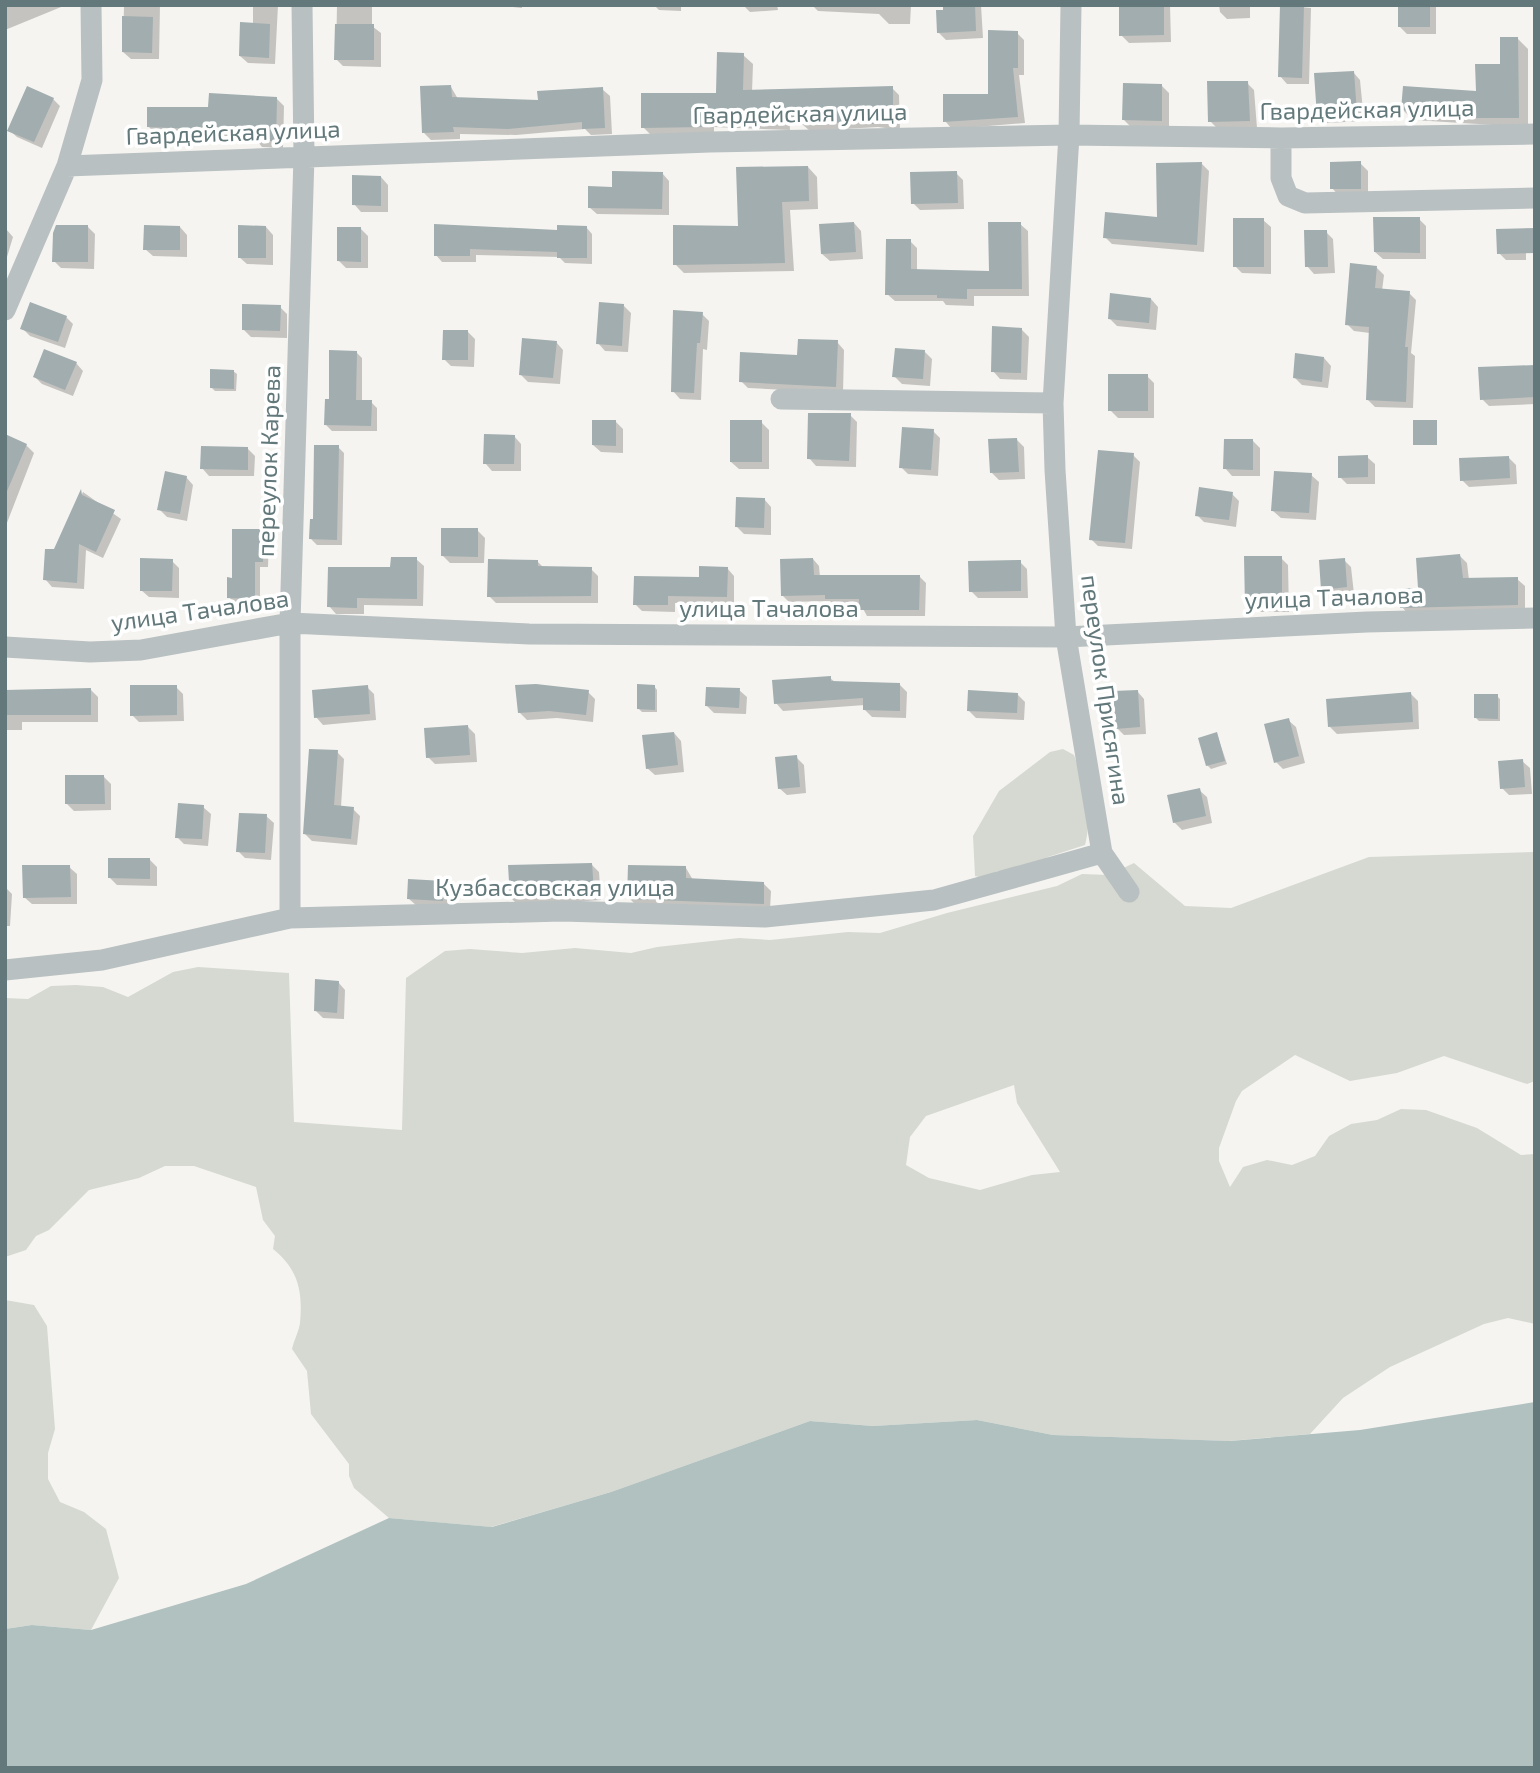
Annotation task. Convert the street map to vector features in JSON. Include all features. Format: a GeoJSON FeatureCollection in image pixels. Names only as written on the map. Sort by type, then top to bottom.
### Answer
{"type":"FeatureCollection","features":[{"type":"Feature","properties":{"kind":"street"},"geometry":{"type":"LineString","coordinates":[[5,310],[67,166],[92,80],[91,5]]}},
{"type":"Feature","properties":{"kind":"street","name":"переулок Карева"},"geometry":{"type":"LineString","coordinates":[[290,918],[290,623],[304,156],[302,5]]}},
{"type":"Feature","properties":{"kind":"street","name":"переулок Присягина"},"geometry":{"type":"LineString","coordinates":[[1071,5],[1069,135],[1053,403],[1066,638],[1102,852],[1129,892]]}},
{"type":"Feature","properties":{"kind":"street","name":"Гвардейская улица"},"geometry":{"type":"LineString","coordinates":[[67,166],[710,142],[1069,135],[1281,138],[1535,134]]}},
{"type":"Feature","properties":{"kind":"street"},"geometry":{"type":"LineString","coordinates":[[1281,138],[1281,178],[1288,196],[1305,203],[1535,198]]}},
{"type":"Feature","properties":{"kind":"street"},"geometry":{"type":"LineString","coordinates":[[781,399],[1053,403]]}},
{"type":"Feature","properties":{"kind":"street","name":"улица Тачалова"},"geometry":{"type":"LineString","coordinates":[[5,648],[90,652],[141,650],[290,623],[529,634],[1066,638],[1367,622],[1535,618]]}},
{"type":"Feature","properties":{"kind":"street","name":"Кузбассовская улица"},"geometry":{"type":"LineString","coordinates":[[5,970],[102,960],[290,918],[562,911],[765,916],[934,900],[1102,852]]}},
{"type":"Feature","properties":{"kind":"shaded area"},"geometry":{"type":"Polygon","coordinates":[[[1063,749],[1074,755],[1084,788],[1088,811],[1085,845],[1048,857],[1025,872],[997,871],[987,879],[975,876],[973,836],[999,791],[1050,752],[1063,749]]]}},
{"type":"Feature","properties":{"kind":"shaded area"},"geometry":{"type":"Polygon","coordinates":[[[1535,852],[1535,1081],[1527,1084],[1444,1056],[1397,1073],[1350,1081],[1295,1055],[1242,1091],[1219,1148],[1219,1161],[1230,1187],[1243,1167],[1267,1160],[1292,1165],[1315,1156],[1329,1136],[1351,1124],[1377,1120],[1401,1109],[1426,1110],[1477,1128],[1521,1155],[1535,1154],[1535,1324],[1508,1318],[1484,1324],[1390,1367],[1343,1398],[1310,1434],[1229,1441],[1053,1435],[977,1420],[873,1426],[810,1421],[611,1492],[491,1527],[389,1518],[354,1488],[349,1476],[349,1464],[311,1414],[307,1371],[292,1349],[300,1323],[301,1301],[297,1282],[288,1264],[273,1249],[275,1236],[263,1220],[256,1187],[194,1166],[165,1166],[139,1178],[89,1190],[49,1230],[36,1236],[26,1250],[5,1257],[5,998],[28,999],[51,986],[76,985],[103,987],[128,997],[173,972],[198,967],[289,973],[294,1122],[402,1130],[406,978],[445,951],[470,949],[522,953],[575,948],[631,953],[657,947],[739,938],[770,940],[848,932],[880,933],[947,913],[1057,886],[1082,874],[1109,875],[1134,863],[1185,906],[1231,908],[1369,857],[1535,852]],[[1014,1085],[926,1116],[910,1137],[906,1165],[929,1178],[980,1190],[1032,1175],[1060,1172],[1017,1103],[1014,1085]]]}},
{"type":"Feature","properties":{"kind":"shaded area"},"geometry":{"type":"Polygon","coordinates":[[[5,1300],[34,1305],[47,1326],[55,1429],[48,1453],[48,1479],[60,1502],[84,1512],[106,1529],[119,1578],[91,1630],[32,1625],[5,1629],[5,1300]]]}},
{"type":"Feature","properties":{"kind":"shaded area"},"geometry":{"type":"Polygon","coordinates":[[[1535,1402],[1535,1768],[5,1768],[5,1629],[32,1625],[91,1630],[246,1584],[389,1518],[492,1527],[611,1492],[810,1421],[873,1426],[977,1420],[1053,1435],[1230,1441],[1360,1430],[1535,1402]]]}},
{"type":"Feature","properties":{"kind":"building"},"geometry":{"type":"Polygon","coordinates":[[[943,5],[975,5],[976,31],[937,33],[936,10],[943,10],[943,5]]]}},
{"type":"Feature","properties":{"kind":"building"},"geometry":{"type":"Polygon","coordinates":[[[1119,5],[1164,5],[1164,35],[1119,36],[1119,5]]]}},
{"type":"Feature","properties":{"kind":"building"},"geometry":{"type":"Polygon","coordinates":[[[1280,5],[1304,5],[1302,78],[1278,77],[1280,5]]]}},
{"type":"Feature","properties":{"kind":"building"},"geometry":{"type":"Polygon","coordinates":[[[1398,5],[1430,5],[1430,27],[1398,27],[1398,5]]]}},
{"type":"Feature","properties":{"kind":"building"},"geometry":{"type":"Polygon","coordinates":[[[122,16],[153,17],[152,53],[122,52],[122,16]]]}},
{"type":"Feature","properties":{"kind":"building"},"geometry":{"type":"Polygon","coordinates":[[[240,22],[270,24],[269,58],[239,56],[240,22]]]}},
{"type":"Feature","properties":{"kind":"building"},"geometry":{"type":"Polygon","coordinates":[[[335,24],[374,24],[374,60],[334,60],[335,24]]]}},
{"type":"Feature","properties":{"kind":"building"},"geometry":{"type":"Polygon","coordinates":[[[988,30],[1018,31],[1018,68],[1013,68],[1018,117],[943,122],[943,94],[988,94],[988,30]]]}},
{"type":"Feature","properties":{"kind":"building"},"geometry":{"type":"Polygon","coordinates":[[[1500,37],[1518,37],[1519,118],[1476,118],[1476,115],[1401,110],[1403,86],[1476,91],[1475,64],[1500,64],[1500,37]]]}},
{"type":"Feature","properties":{"kind":"building"},"geometry":{"type":"Polygon","coordinates":[[[717,52],[744,53],[743,90],[893,86],[893,123],[871,124],[871,121],[790,125],[790,121],[705,119],[705,127],[641,128],[641,93],[716,93],[717,52]]]}},
{"type":"Feature","properties":{"kind":"building"},"geometry":{"type":"Polygon","coordinates":[[[1354,71],[1357,114],[1317,117],[1314,73],[1354,71]]]}},
{"type":"Feature","properties":{"kind":"building"},"geometry":{"type":"Polygon","coordinates":[[[1207,81],[1248,81],[1250,121],[1208,122],[1207,81]]]}},
{"type":"Feature","properties":{"kind":"building"},"geometry":{"type":"Polygon","coordinates":[[[1123,83],[1162,84],[1162,121],[1122,120],[1123,83]]]}},
{"type":"Feature","properties":{"kind":"building"},"geometry":{"type":"Polygon","coordinates":[[[451,85],[452,97],[538,100],[537,91],[603,87],[605,128],[582,129],[582,122],[508,129],[453,127],[454,132],[422,133],[420,86],[451,85]]]}},
{"type":"Feature","properties":{"kind":"building"},"geometry":{"type":"Polygon","coordinates":[[[27,86],[54,98],[34,142],[7,131],[27,86]]]}},
{"type":"Feature","properties":{"kind":"building"},"geometry":{"type":"Polygon","coordinates":[[[209,93],[277,97],[276,141],[253,141],[253,131],[147,127],[147,107],[208,107],[209,93]]]}},
{"type":"Feature","properties":{"kind":"building"},"geometry":{"type":"Polygon","coordinates":[[[1361,161],[1361,189],[1330,189],[1330,162],[1361,161]]]}},
{"type":"Feature","properties":{"kind":"building"},"geometry":{"type":"Polygon","coordinates":[[[1202,162],[1197,245],[1103,238],[1105,212],[1157,217],[1156,163],[1202,162]]]}},
{"type":"Feature","properties":{"kind":"building"},"geometry":{"type":"Polygon","coordinates":[[[808,166],[809,201],[782,202],[785,263],[673,265],[673,225],[738,226],[736,167],[808,166]]]}},
{"type":"Feature","properties":{"kind":"building"},"geometry":{"type":"Polygon","coordinates":[[[612,171],[663,172],[662,209],[588,208],[588,186],[612,187],[612,171]]]}},
{"type":"Feature","properties":{"kind":"building"},"geometry":{"type":"Polygon","coordinates":[[[957,171],[958,203],[911,204],[910,172],[957,171]]]}},
{"type":"Feature","properties":{"kind":"building"},"geometry":{"type":"Polygon","coordinates":[[[352,175],[381,176],[381,206],[352,205],[352,175]]]}},
{"type":"Feature","properties":{"kind":"building"},"geometry":{"type":"Polygon","coordinates":[[[1373,217],[1420,217],[1420,253],[1374,252],[1373,217]]]}},
{"type":"Feature","properties":{"kind":"building"},"geometry":{"type":"Polygon","coordinates":[[[1233,218],[1264,218],[1264,267],[1233,267],[1233,218]]]}},
{"type":"Feature","properties":{"kind":"building"},"geometry":{"type":"Polygon","coordinates":[[[854,222],[856,252],[821,254],[819,224],[854,222]]]}},
{"type":"Feature","properties":{"kind":"building"},"geometry":{"type":"Polygon","coordinates":[[[988,222],[1021,222],[1022,289],[967,289],[967,299],[937,298],[937,295],[885,295],[886,239],[911,239],[911,269],[989,271],[988,222]]]}},
{"type":"Feature","properties":{"kind":"building"},"geometry":{"type":"Polygon","coordinates":[[[434,224],[557,230],[557,225],[587,226],[587,258],[557,258],[557,252],[470,249],[470,256],[434,256],[434,224]]]}},
{"type":"Feature","properties":{"kind":"building"},"geometry":{"type":"Polygon","coordinates":[[[56,225],[88,225],[88,262],[52,262],[53,233],[56,225]]]}},
{"type":"Feature","properties":{"kind":"building"},"geometry":{"type":"Polygon","coordinates":[[[144,225],[180,226],[180,250],[143,250],[144,225]]]}},
{"type":"Feature","properties":{"kind":"building"},"geometry":{"type":"Polygon","coordinates":[[[238,225],[266,226],[266,258],[238,258],[238,225]]]}},
{"type":"Feature","properties":{"kind":"building"},"geometry":{"type":"Polygon","coordinates":[[[337,227],[361,227],[361,262],[337,261],[337,227]]]}},
{"type":"Feature","properties":{"kind":"building"},"geometry":{"type":"Polygon","coordinates":[[[1535,228],[1535,253],[1497,254],[1496,229],[1535,228]]]}},
{"type":"Feature","properties":{"kind":"building"},"geometry":{"type":"Polygon","coordinates":[[[1304,230],[1327,230],[1328,267],[1305,267],[1304,230]]]}},
{"type":"Feature","properties":{"kind":"building"},"geometry":{"type":"Polygon","coordinates":[[[1350,263],[1377,266],[1375,288],[1410,291],[1405,347],[1408,347],[1406,402],[1366,400],[1369,327],[1345,325],[1350,263]]]}},
{"type":"Feature","properties":{"kind":"building"},"geometry":{"type":"Polygon","coordinates":[[[1110,293],[1151,298],[1149,323],[1108,319],[1110,293]]]}},
{"type":"Feature","properties":{"kind":"building"},"geometry":{"type":"Polygon","coordinates":[[[30,302],[67,316],[58,342],[20,329],[30,302]]]}},
{"type":"Feature","properties":{"kind":"building"},"geometry":{"type":"Polygon","coordinates":[[[599,302],[624,304],[622,346],[596,344],[599,302]]]}},
{"type":"Feature","properties":{"kind":"building"},"geometry":{"type":"Polygon","coordinates":[[[242,304],[281,305],[280,331],[242,330],[242,304]]]}},
{"type":"Feature","properties":{"kind":"building"},"geometry":{"type":"Polygon","coordinates":[[[673,310],[703,312],[700,343],[697,343],[694,393],[671,392],[673,310]]]}},
{"type":"Feature","properties":{"kind":"building"},"geometry":{"type":"Polygon","coordinates":[[[992,326],[1022,328],[1021,373],[991,372],[992,326]]]}},
{"type":"Feature","properties":{"kind":"building"},"geometry":{"type":"Polygon","coordinates":[[[443,330],[468,330],[468,360],[442,360],[443,330]]]}},
{"type":"Feature","properties":{"kind":"building"},"geometry":{"type":"Polygon","coordinates":[[[522,338],[557,341],[553,378],[519,375],[522,338]]]}},
{"type":"Feature","properties":{"kind":"building"},"geometry":{"type":"Polygon","coordinates":[[[798,339],[838,340],[836,387],[739,382],[740,352],[797,355],[798,339]]]}},
{"type":"Feature","properties":{"kind":"building"},"geometry":{"type":"Polygon","coordinates":[[[895,348],[925,350],[923,379],[892,377],[895,348]]]}},
{"type":"Feature","properties":{"kind":"building"},"geometry":{"type":"Polygon","coordinates":[[[44,349],[77,362],[65,390],[33,377],[44,349]]]}},
{"type":"Feature","properties":{"kind":"building"},"geometry":{"type":"Polygon","coordinates":[[[329,350],[357,351],[356,400],[372,400],[371,426],[324,425],[325,399],[329,399],[329,350]]]}},
{"type":"Feature","properties":{"kind":"building"},"geometry":{"type":"Polygon","coordinates":[[[1295,353],[1324,357],[1322,382],[1293,378],[1295,353]]]}},
{"type":"Feature","properties":{"kind":"building"},"geometry":{"type":"Polygon","coordinates":[[[1535,365],[1535,397],[1480,400],[1478,367],[1535,365]]]}},
{"type":"Feature","properties":{"kind":"building"},"geometry":{"type":"Polygon","coordinates":[[[210,369],[234,370],[234,389],[210,388],[210,369]]]}},
{"type":"Feature","properties":{"kind":"building"},"geometry":{"type":"Polygon","coordinates":[[[1108,374],[1148,374],[1148,411],[1108,411],[1108,374]]]}},
{"type":"Feature","properties":{"kind":"building"},"geometry":{"type":"Polygon","coordinates":[[[808,413],[851,413],[849,461],[807,459],[808,413]]]}},
{"type":"Feature","properties":{"kind":"building"},"geometry":{"type":"Polygon","coordinates":[[[592,420],[616,420],[616,446],[592,445],[592,420]]]}},
{"type":"Feature","properties":{"kind":"building"},"geometry":{"type":"Polygon","coordinates":[[[730,420],[762,420],[762,462],[730,462],[730,420]]]}},
{"type":"Feature","properties":{"kind":"building"},"geometry":{"type":"Polygon","coordinates":[[[1413,420],[1437,420],[1437,445],[1413,445],[1413,420]]]}},
{"type":"Feature","properties":{"kind":"building"},"geometry":{"type":"Polygon","coordinates":[[[902,427],[934,429],[931,470],[899,468],[902,427]]]}},
{"type":"Feature","properties":{"kind":"building"},"geometry":{"type":"Polygon","coordinates":[[[5,434],[27,444],[5,496],[5,434]]]}},
{"type":"Feature","properties":{"kind":"building"},"geometry":{"type":"Polygon","coordinates":[[[484,434],[515,435],[514,464],[483,464],[484,434]]]}},
{"type":"Feature","properties":{"kind":"building"},"geometry":{"type":"Polygon","coordinates":[[[1017,438],[1019,472],[990,473],[988,439],[1017,438]]]}},
{"type":"Feature","properties":{"kind":"building"},"geometry":{"type":"Polygon","coordinates":[[[1224,439],[1253,439],[1253,470],[1223,469],[1224,439]]]}},
{"type":"Feature","properties":{"kind":"building"},"geometry":{"type":"Polygon","coordinates":[[[314,445],[339,445],[337,540],[309,539],[310,519],[313,519],[314,445]]]}},
{"type":"Feature","properties":{"kind":"building"},"geometry":{"type":"Polygon","coordinates":[[[201,446],[248,447],[248,470],[200,469],[201,446]]]}},
{"type":"Feature","properties":{"kind":"building"},"geometry":{"type":"Polygon","coordinates":[[[1098,450],[1134,453],[1125,543],[1089,540],[1098,450]]]}},
{"type":"Feature","properties":{"kind":"building"},"geometry":{"type":"Polygon","coordinates":[[[1368,455],[1368,477],[1338,478],[1338,456],[1368,455]]]}},
{"type":"Feature","properties":{"kind":"building"},"geometry":{"type":"Polygon","coordinates":[[[1509,456],[1510,478],[1460,481],[1459,458],[1509,456]]]}},
{"type":"Feature","properties":{"kind":"building"},"geometry":{"type":"Polygon","coordinates":[[[165,471],[187,476],[180,514],[157,510],[165,471]]]}},
{"type":"Feature","properties":{"kind":"building"},"geometry":{"type":"Polygon","coordinates":[[[1274,471],[1312,473],[1309,513],[1271,511],[1274,471]]]}},
{"type":"Feature","properties":{"kind":"building"},"geometry":{"type":"Polygon","coordinates":[[[1199,487],[1233,492],[1229,520],[1195,516],[1199,487]]]}},
{"type":"Feature","properties":{"kind":"building"},"geometry":{"type":"Polygon","coordinates":[[[81,489],[82,495],[115,510],[96,552],[79,544],[77,583],[43,580],[45,549],[54,549],[81,489]]]}},
{"type":"Feature","properties":{"kind":"building"},"geometry":{"type":"Polygon","coordinates":[[[736,497],[765,498],[764,528],[735,527],[736,497]]]}},
{"type":"Feature","properties":{"kind":"building"},"geometry":{"type":"Polygon","coordinates":[[[441,528],[478,528],[478,557],[441,556],[441,528]]]}},
{"type":"Feature","properties":{"kind":"building"},"geometry":{"type":"Polygon","coordinates":[[[232,529],[264,529],[263,562],[255,562],[255,599],[227,598],[227,577],[232,578],[232,529]]]}},
{"type":"Feature","properties":{"kind":"building"},"geometry":{"type":"Polygon","coordinates":[[[1460,554],[1463,578],[1518,577],[1518,605],[1400,608],[1398,589],[1418,588],[1416,558],[1460,554]]]}},
{"type":"Feature","properties":{"kind":"building"},"geometry":{"type":"Polygon","coordinates":[[[1244,556],[1282,556],[1282,605],[1245,606],[1244,556]]]}},
{"type":"Feature","properties":{"kind":"building"},"geometry":{"type":"Polygon","coordinates":[[[391,557],[417,557],[417,599],[357,598],[357,608],[327,607],[328,567],[390,567],[391,557]]]}},
{"type":"Feature","properties":{"kind":"building"},"geometry":{"type":"Polygon","coordinates":[[[140,558],[173,559],[172,591],[140,591],[140,558]]]}},
{"type":"Feature","properties":{"kind":"building"},"geometry":{"type":"Polygon","coordinates":[[[813,558],[814,575],[920,575],[919,610],[859,610],[859,599],[825,599],[825,595],[781,596],[780,559],[813,558]]]}},
{"type":"Feature","properties":{"kind":"building"},"geometry":{"type":"Polygon","coordinates":[[[1345,558],[1347,587],[1321,590],[1319,560],[1345,558]]]}},
{"type":"Feature","properties":{"kind":"building"},"geometry":{"type":"Polygon","coordinates":[[[488,559],[538,560],[538,566],[592,567],[591,596],[487,597],[488,559]]]}},
{"type":"Feature","properties":{"kind":"building"},"geometry":{"type":"Polygon","coordinates":[[[1021,560],[1021,591],[969,592],[968,561],[1021,560]]]}},
{"type":"Feature","properties":{"kind":"building"},"geometry":{"type":"Polygon","coordinates":[[[699,566],[728,567],[727,597],[668,596],[668,605],[633,605],[634,576],[699,577],[699,566]]]}},
{"type":"Feature","properties":{"kind":"building"},"geometry":{"type":"Polygon","coordinates":[[[831,676],[831,681],[900,683],[900,711],[863,710],[863,698],[774,704],[772,680],[831,676]]]}},
{"type":"Feature","properties":{"kind":"building"},"geometry":{"type":"Polygon","coordinates":[[[536,684],[589,690],[586,715],[549,711],[518,713],[515,685],[536,684]]]}},
{"type":"Feature","properties":{"kind":"building"},"geometry":{"type":"Polygon","coordinates":[[[637,684],[655,685],[655,710],[637,709],[637,684]]]}},
{"type":"Feature","properties":{"kind":"building"},"geometry":{"type":"Polygon","coordinates":[[[130,685],[177,685],[177,715],[130,716],[130,685]]]}},
{"type":"Feature","properties":{"kind":"building"},"geometry":{"type":"Polygon","coordinates":[[[368,685],[370,714],[314,718],[312,690],[368,685]]]}},
{"type":"Feature","properties":{"kind":"building"},"geometry":{"type":"Polygon","coordinates":[[[706,687],[740,688],[739,708],[705,706],[706,687]]]}},
{"type":"Feature","properties":{"kind":"building"},"geometry":{"type":"Polygon","coordinates":[[[91,688],[91,715],[5,715],[5,690],[91,688]]]}},
{"type":"Feature","properties":{"kind":"building"},"geometry":{"type":"Polygon","coordinates":[[[968,690],[1018,693],[1017,713],[967,711],[968,690]]]}},
{"type":"Feature","properties":{"kind":"building"},"geometry":{"type":"Polygon","coordinates":[[[1138,690],[1140,727],[1115,729],[1113,691],[1138,690]]]}},
{"type":"Feature","properties":{"kind":"building"},"geometry":{"type":"Polygon","coordinates":[[[1411,692],[1413,722],[1328,727],[1326,699],[1411,692]]]}},
{"type":"Feature","properties":{"kind":"building"},"geometry":{"type":"Polygon","coordinates":[[[1474,694],[1498,694],[1498,719],[1474,718],[1474,694]]]}},
{"type":"Feature","properties":{"kind":"building"},"geometry":{"type":"Polygon","coordinates":[[[1289,718],[1299,756],[1274,763],[1264,724],[1289,718]]]}},
{"type":"Feature","properties":{"kind":"building"},"geometry":{"type":"Polygon","coordinates":[[[468,725],[470,755],[426,758],[424,728],[468,725]]]}},
{"type":"Feature","properties":{"kind":"building"},"geometry":{"type":"Polygon","coordinates":[[[674,732],[678,765],[646,769],[642,735],[674,732]]]}},
{"type":"Feature","properties":{"kind":"building"},"geometry":{"type":"Polygon","coordinates":[[[1217,732],[1225,761],[1206,766],[1198,738],[1217,732]]]}},
{"type":"Feature","properties":{"kind":"building"},"geometry":{"type":"Polygon","coordinates":[[[309,749],[338,750],[334,805],[354,807],[351,839],[303,834],[309,749]]]}},
{"type":"Feature","properties":{"kind":"building"},"geometry":{"type":"Polygon","coordinates":[[[797,755],[800,787],[778,789],[775,757],[797,755]]]}},
{"type":"Feature","properties":{"kind":"building"},"geometry":{"type":"Polygon","coordinates":[[[1523,759],[1525,787],[1500,789],[1498,761],[1523,759]]]}},
{"type":"Feature","properties":{"kind":"building"},"geometry":{"type":"Polygon","coordinates":[[[65,775],[104,775],[105,804],[65,804],[65,775]]]}},
{"type":"Feature","properties":{"kind":"building"},"geometry":{"type":"Polygon","coordinates":[[[1200,788],[1206,816],[1173,823],[1167,795],[1200,788]]]}},
{"type":"Feature","properties":{"kind":"building"},"geometry":{"type":"Polygon","coordinates":[[[178,803],[204,805],[202,839],[175,838],[178,803]]]}},
{"type":"Feature","properties":{"kind":"building"},"geometry":{"type":"Polygon","coordinates":[[[239,813],[267,814],[265,853],[236,852],[239,813]]]}},
{"type":"Feature","properties":{"kind":"building"},"geometry":{"type":"Polygon","coordinates":[[[108,858],[150,858],[150,879],[108,878],[108,858]]]}},
{"type":"Feature","properties":{"kind":"building"},"geometry":{"type":"Polygon","coordinates":[[[592,863],[594,893],[510,899],[508,865],[592,863]]]}},
{"type":"Feature","properties":{"kind":"building"},"geometry":{"type":"Polygon","coordinates":[[[22,865],[70,865],[71,897],[23,898],[22,865]]]}},
{"type":"Feature","properties":{"kind":"building"},"geometry":{"type":"Polygon","coordinates":[[[628,865],[686,866],[686,878],[764,882],[764,904],[627,899],[628,865]]]}},
{"type":"Feature","properties":{"kind":"building"},"geometry":{"type":"Polygon","coordinates":[[[408,879],[444,881],[443,901],[407,899],[408,879]]]}},
{"type":"Feature","properties":{"kind":"building"},"geometry":{"type":"Polygon","coordinates":[[[315,979],[339,981],[337,1013],[314,1011],[315,979]]]}}]}
